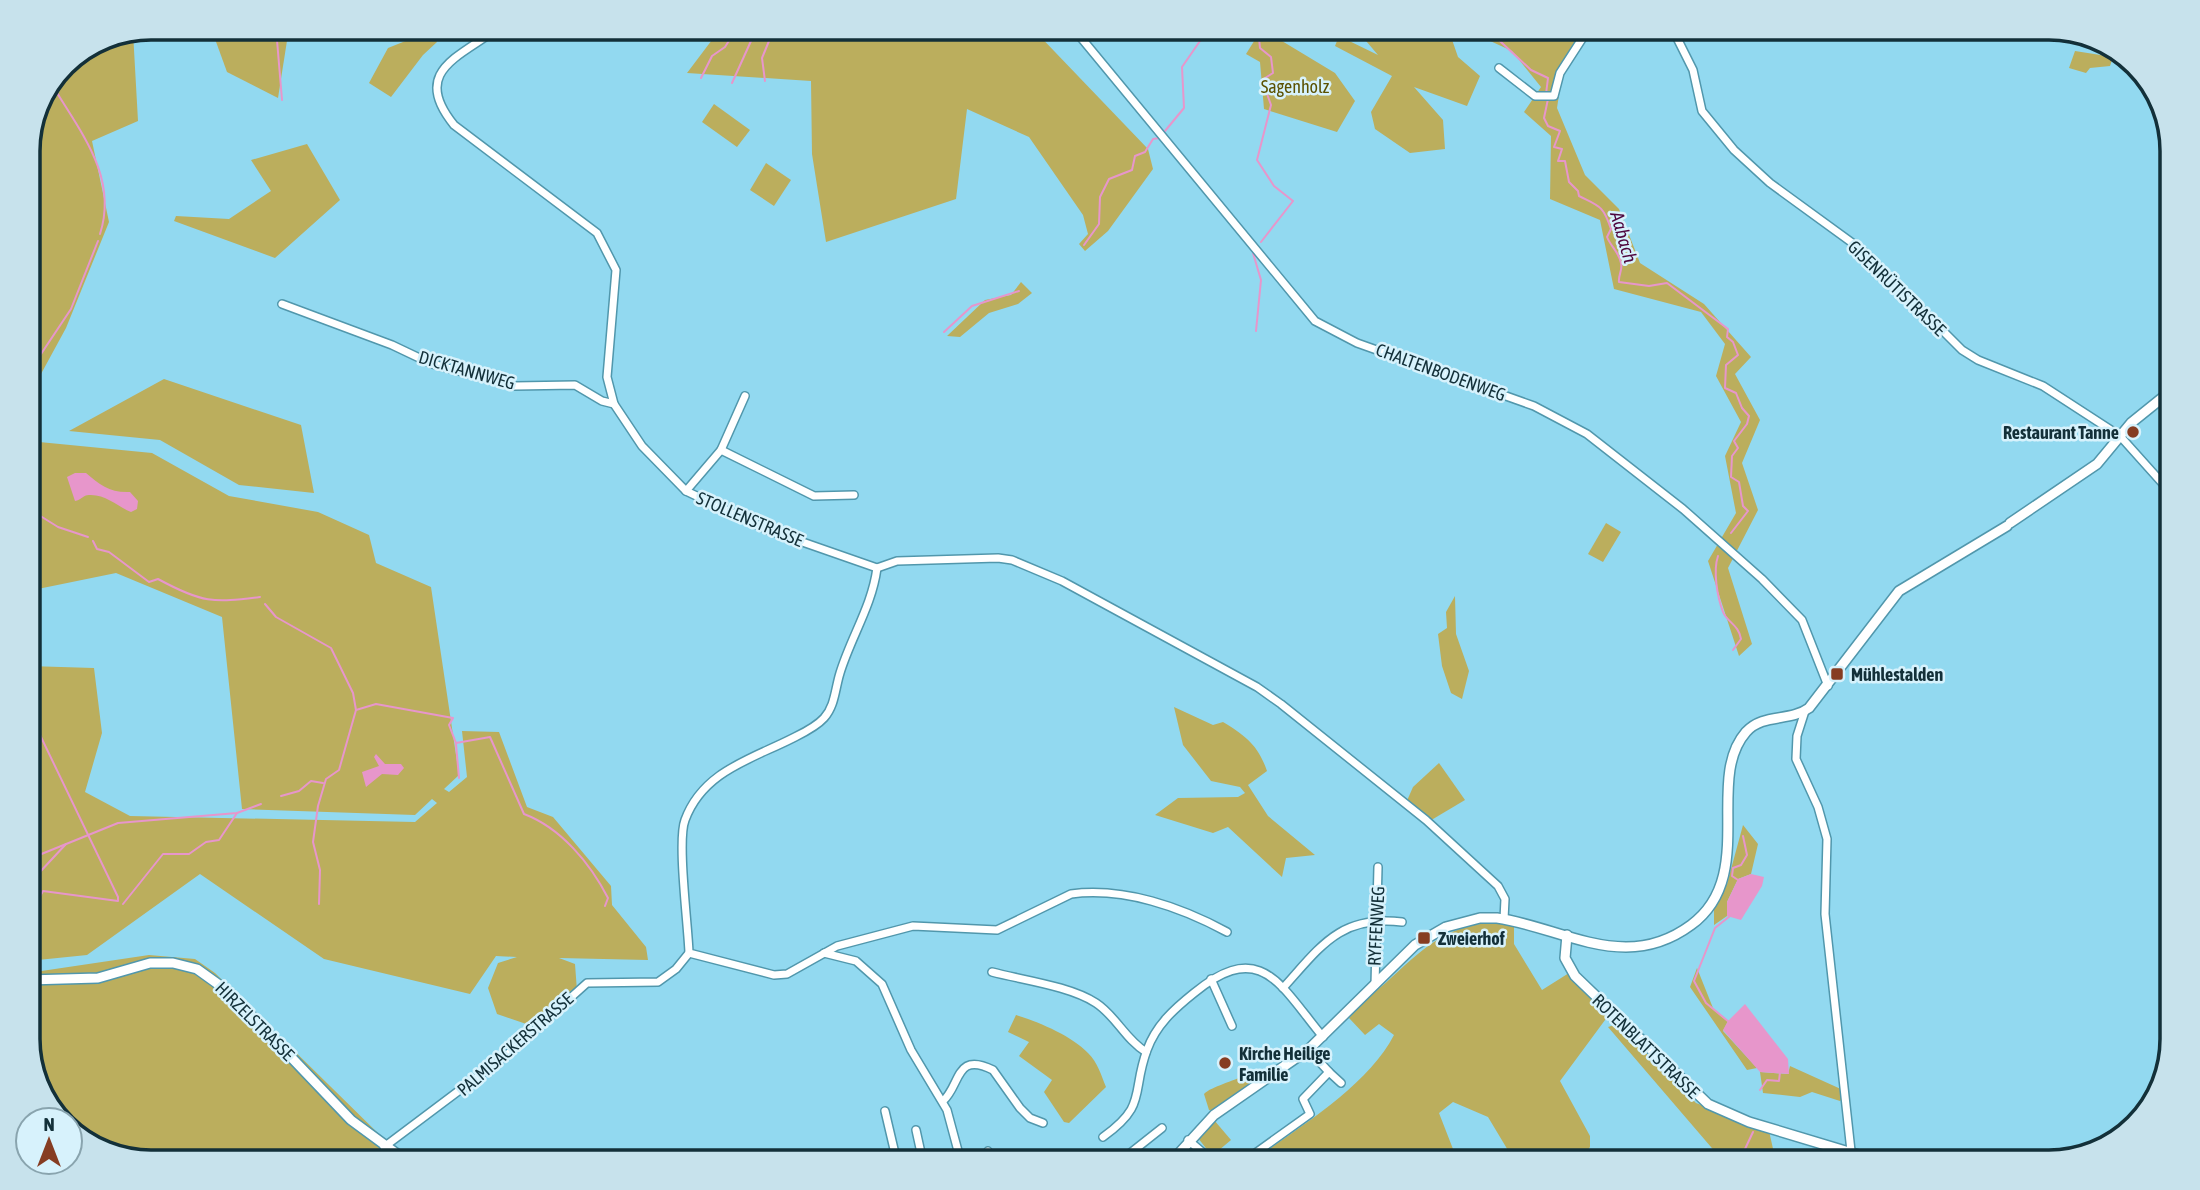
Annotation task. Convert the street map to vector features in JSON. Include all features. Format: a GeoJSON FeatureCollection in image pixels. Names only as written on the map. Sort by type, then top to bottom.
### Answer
{"type":"FeatureCollection","features":[{"type":"Feature","properties":{"kind":"street","name":"STOLLENSTRASSE"},"geometry":{"type":"LineString","coordinates":[[480,40],[450,60],[439,73],[436,91],[440,108],[454,125],[575,214],[597,233],[608,251],[616,270],[607,377],[614,404],[642,446],[686,491],[768,530],[877,568]]}},
{"type":"Feature","properties":{"kind":"street","name":"CHALTENBODENWEG"},"geometry":{"type":"LineString","coordinates":[[1083,40],[1315,320],[1357,343],[1534,406],[1587,434],[1683,509],[1762,579],[1802,620],[1828,687]]}},
{"type":"Feature","properties":{"kind":"street"},"geometry":{"type":"LineString","coordinates":[[1499,68],[1535,96],[1555,96],[1560,73],[1582,40]]}},
{"type":"Feature","properties":{"kind":"street","name":"GISENRÜTISTRASSE"},"geometry":{"type":"LineString","coordinates":[[1678,40],[1693,70],[1702,111],[1734,150],[1770,183],[1862,250],[1962,350],[1978,360],[2043,386],[2120,436],[2160,481]]}},
{"type":"Feature","properties":{"kind":"street","name":"DICKTANNWEG"},"geometry":{"type":"LineString","coordinates":[[282,304],[392,345],[432,364],[515,386],[575,385],[602,401],[614,404]]}},
{"type":"Feature","properties":{"kind":"street"},"geometry":{"type":"LineString","coordinates":[[686,491],[722,450],[745,396]]}},
{"type":"Feature","properties":{"kind":"street"},"geometry":{"type":"LineString","coordinates":[[1849,1150],[1825,914],[1827,839],[1818,807],[1796,759],[1797,736],[1805,711],[1828,687],[1878,615],[1899,591],[2009,524],[2097,464],[2140,415],[2160,399]]}},
{"type":"Feature","properties":{"kind":"street"},"geometry":{"type":"LineString","coordinates":[[722,450],[814,496],[854,495]]}},
{"type":"Feature","properties":{"kind":"street"},"geometry":{"type":"LineString","coordinates":[[1227,932],[1205,920],[1125,893],[1085,892],[1071,894],[997,930],[913,926],[824,953],[787,974],[774,975],[690,953],[682,840],[685,821],[693,805],[722,772],[786,741],[823,719],[832,707],[840,673],[870,602],[877,568],[897,561],[1012,559],[1038,570],[1257,687],[1426,820],[1498,886],[1505,899],[1504,919]]}},
{"type":"Feature","properties":{"kind":"street"},"geometry":{"type":"LineString","coordinates":[[1180,1150],[1221,1109],[1294,1061],[1323,1037],[1415,945],[1436,930],[1480,918],[1504,919],[1605,945],[1637,947],[1679,933],[1704,914],[1719,892],[1725,871],[1731,774],[1738,745],[1757,723],[1805,711]]}},
{"type":"Feature","properties":{"kind":"street","name":"RYFFENWEG"},"geometry":{"type":"LineString","coordinates":[[1374,985],[1378,867]]}},
{"type":"Feature","properties":{"kind":"street"},"geometry":{"type":"LineString","coordinates":[[1283,988],[1323,943],[1342,929],[1377,919],[1402,922]]}},
{"type":"Feature","properties":{"kind":"street","name":"ROTENBLATTSTRASSE"},"geometry":{"type":"LineString","coordinates":[[1567,935],[1565,958],[1575,976],[1692,1092],[1728,1114],[1846,1150]]}},
{"type":"Feature","properties":{"kind":"street","name":"PALMISACKERSTRASSE"},"geometry":{"type":"LineString","coordinates":[[384,1146],[490,1069],[587,983],[658,982],[676,969],[690,953]]}},
{"type":"Feature","properties":{"kind":"street"},"geometry":{"type":"LineString","coordinates":[[824,953],[856,961],[882,984],[911,1049],[951,1117],[958,1150]]}},
{"type":"Feature","properties":{"kind":"street","name":"HIRZELSTRASSE"},"geometry":{"type":"LineString","coordinates":[[40,980],[98,978],[150,963],[173,963],[197,969],[229,992],[344,1113],[390,1150]]}},
{"type":"Feature","properties":{"kind":"street"},"geometry":{"type":"LineString","coordinates":[[1103,1137],[1119,1125],[1133,1109],[1139,1096],[1146,1052],[1157,1029],[1173,1010],[1211,979],[1233,968],[1251,967],[1269,975],[1323,1037]]}},
{"type":"Feature","properties":{"kind":"street"},"geometry":{"type":"LineString","coordinates":[[992,972],[1094,1002],[1109,1014],[1131,1041],[1146,1052]]}},
{"type":"Feature","properties":{"kind":"street"},"geometry":{"type":"LineString","coordinates":[[1211,979],[1232,1026]]}},
{"type":"Feature","properties":{"kind":"street"},"geometry":{"type":"LineString","coordinates":[[1315,1058],[1341,1083]]}},
{"type":"Feature","properties":{"kind":"street"},"geometry":{"type":"LineString","coordinates":[[943,1101],[957,1074],[965,1067],[985,1066],[993,1070],[1030,1118],[1044,1123]]}},
{"type":"Feature","properties":{"kind":"street"},"geometry":{"type":"LineString","coordinates":[[1260,1150],[1310,1114],[1303,1099],[1329,1072]]}},
{"type":"Feature","properties":{"kind":"street"},"geometry":{"type":"LineString","coordinates":[[885,1111],[894,1150]]}},
{"type":"Feature","properties":{"kind":"street"},"geometry":{"type":"LineString","coordinates":[[1134,1150],[1162,1128]]}},
{"type":"Feature","properties":{"kind":"street"},"geometry":{"type":"LineString","coordinates":[[916,1130],[920,1150]]}},
{"type":"Feature","properties":{"kind":"street"},"geometry":{"type":"LineString","coordinates":[[1188,1140],[1200,1150]]}},
{"type":"Feature","properties":{"kind":"green space"},"geometry":{"type":"Polygon","coordinates":[[[215,40],[287,40],[278,98],[227,72],[215,40]]]}},
{"type":"Feature","properties":{"kind":"green space"},"geometry":{"type":"Polygon","coordinates":[[[408,40],[437,42],[423,55],[391,97],[369,83],[388,48],[408,40]]]}},
{"type":"Feature","properties":{"kind":"green space"},"geometry":{"type":"Polygon","coordinates":[[[712,40],[1044,40],[1148,149],[1153,169],[1108,231],[1085,251],[1079,244],[1088,234],[1083,215],[1029,137],[967,109],[956,199],[826,242],[812,154],[811,81],[687,73],[712,40]]]}},
{"type":"Feature","properties":{"kind":"green space","name":"Sagenholz"},"geometry":{"type":"Polygon","coordinates":[[[1255,40],[1280,40],[1335,73],[1355,101],[1337,132],[1264,109],[1260,62],[1246,54],[1255,40]]]}},
{"type":"Feature","properties":{"kind":"green space","name":"Sagenholz"},"geometry":{"type":"Polygon","coordinates":[[[1337,40],[1347,40],[1378,55],[1365,40],[1452,40],[1458,57],[1480,76],[1467,106],[1414,87],[1443,120],[1445,149],[1410,153],[1375,129],[1371,112],[1392,76],[1335,46],[1337,40]]]}},
{"type":"Feature","properties":{"kind":"green space"},"geometry":{"type":"Polygon","coordinates":[[[1488,40],[1581,40],[1563,68],[1557,108],[1585,175],[1619,209],[1640,263],[1704,304],[1751,357],[1735,374],[1760,420],[1742,463],[1758,510],[1728,568],[1752,644],[1739,656],[1708,561],[1736,513],[1725,456],[1741,422],[1716,376],[1725,344],[1701,312],[1614,289],[1600,220],[1550,199],[1551,136],[1524,112],[1541,87],[1512,51],[1488,40]]]}},
{"type":"Feature","properties":{"kind":"green space"},"geometry":{"type":"Polygon","coordinates":[[[134,42],[138,121],[92,141],[109,222],[66,328],[40,376],[40,144],[44,122],[63,84],[78,68],[96,55],[134,42]]]}},
{"type":"Feature","properties":{"kind":"green space"},"geometry":{"type":"Polygon","coordinates":[[[2075,51],[2104,56],[2112,60],[2110,66],[2090,68],[2086,73],[2069,68],[2075,51]]]}},
{"type":"Feature","properties":{"kind":"green space"},"geometry":{"type":"Polygon","coordinates":[[[714,104],[750,130],[737,147],[702,122],[714,104]]]}},
{"type":"Feature","properties":{"kind":"green space"},"geometry":{"type":"Polygon","coordinates":[[[307,144],[340,200],[275,258],[174,221],[176,216],[229,219],[271,191],[251,160],[307,144]]]}},
{"type":"Feature","properties":{"kind":"green space"},"geometry":{"type":"Polygon","coordinates":[[[766,163],[791,180],[774,206],[750,190],[766,163]]]}},
{"type":"Feature","properties":{"kind":"green space"},"geometry":{"type":"Polygon","coordinates":[[[1021,282],[1032,293],[1018,304],[989,313],[960,337],[947,336],[985,300],[1011,295],[1021,282]]]}},
{"type":"Feature","properties":{"kind":"green space"},"geometry":{"type":"Polygon","coordinates":[[[164,379],[301,425],[314,493],[239,485],[160,440],[69,431],[164,379]]]}},
{"type":"Feature","properties":{"kind":"green space"},"geometry":{"type":"Polygon","coordinates":[[[40,442],[152,453],[229,496],[318,512],[369,535],[376,563],[431,587],[459,775],[444,789],[449,792],[467,777],[462,731],[499,732],[527,807],[553,817],[611,886],[612,905],[646,947],[648,960],[559,958],[575,964],[577,991],[538,1028],[497,1014],[488,988],[498,963],[517,957],[496,956],[470,994],[324,959],[200,874],[87,955],[40,960],[40,666],[94,668],[102,733],[85,792],[130,816],[415,822],[437,803],[432,799],[415,815],[242,809],[222,617],[116,573],[40,589],[40,442]]]}},
{"type":"Feature","properties":{"kind":"green space"},"geometry":{"type":"Polygon","coordinates":[[[1606,523],[1621,532],[1603,562],[1588,554],[1606,523]]]}},
{"type":"Feature","properties":{"kind":"green space"},"geometry":{"type":"Polygon","coordinates":[[[1455,596],[1456,634],[1469,671],[1462,699],[1451,693],[1442,666],[1438,634],[1447,628],[1446,612],[1455,596]]]}},
{"type":"Feature","properties":{"kind":"green space"},"geometry":{"type":"Polygon","coordinates":[[[1174,707],[1213,725],[1223,722],[1250,742],[1260,754],[1267,771],[1248,785],[1268,816],[1315,855],[1286,858],[1282,877],[1228,827],[1213,833],[1155,815],[1178,798],[1238,797],[1245,793],[1240,787],[1211,781],[1183,745],[1174,707]]]}},
{"type":"Feature","properties":{"kind":"green space"},"geometry":{"type":"Polygon","coordinates":[[[1439,763],[1465,800],[1428,822],[1406,803],[1413,787],[1439,763]]]}},
{"type":"Feature","properties":{"kind":"green space"},"geometry":{"type":"Polygon","coordinates":[[[1743,825],[1758,844],[1751,874],[1738,879],[1727,902],[1727,916],[1714,925],[1714,908],[1727,884],[1743,825]]]}},
{"type":"Feature","properties":{"kind":"green space"},"geometry":{"type":"Polygon","coordinates":[[[1500,922],[1514,926],[1514,944],[1542,990],[1569,973],[1608,1016],[1560,1081],[1590,1136],[1588,1150],[1508,1150],[1488,1117],[1453,1102],[1439,1113],[1453,1150],[1268,1150],[1334,1102],[1369,1070],[1383,1053],[1394,1035],[1379,1024],[1365,1035],[1349,1018],[1359,1007],[1428,946],[1453,932],[1500,922]]]}},
{"type":"Feature","properties":{"kind":"green space"},"geometry":{"type":"Polygon","coordinates":[[[149,955],[195,959],[215,973],[398,1150],[151,1150],[116,1144],[84,1126],[84,1106],[64,1106],[46,1074],[40,1046],[40,971],[149,955]]]}},
{"type":"Feature","properties":{"kind":"green space"},"geometry":{"type":"Polygon","coordinates":[[[1697,968],[1713,1008],[1728,1021],[1723,1031],[1757,1068],[1747,1070],[1690,987],[1697,968]]]}},
{"type":"Feature","properties":{"kind":"green space"},"geometry":{"type":"Polygon","coordinates":[[[1016,1015],[1064,1035],[1088,1053],[1099,1069],[1106,1087],[1069,1123],[1064,1122],[1044,1092],[1052,1080],[1019,1056],[1029,1042],[1008,1032],[1016,1015]]]}},
{"type":"Feature","properties":{"kind":"green space"},"geometry":{"type":"Polygon","coordinates":[[[1617,1024],[1696,1103],[1769,1131],[1773,1150],[1714,1150],[1608,1027],[1617,1024]]]}},
{"type":"Feature","properties":{"kind":"green space"},"geometry":{"type":"Polygon","coordinates":[[[1790,1066],[1843,1090],[1843,1098],[1840,1101],[1812,1092],[1800,1097],[1763,1093],[1760,1072],[1788,1074],[1790,1066]]]}},
{"type":"Feature","properties":{"kind":"green space"},"geometry":{"type":"Polygon","coordinates":[[[1246,1074],[1254,1081],[1213,1111],[1209,1110],[1204,1094],[1246,1074]]]}},
{"type":"Feature","properties":{"kind":"green space"},"geometry":{"type":"Polygon","coordinates":[[[1214,1120],[1231,1140],[1219,1150],[1207,1150],[1198,1138],[1214,1120]]]}},
{"type":"Feature","properties":{"kind":"shaded area"},"geometry":{"type":"Polygon","coordinates":[[[75,473],[86,473],[111,490],[130,492],[138,501],[137,509],[131,512],[95,495],[87,495],[75,501],[67,477],[75,473]]]}},
{"type":"Feature","properties":{"kind":"shaded area"},"geometry":{"type":"Polygon","coordinates":[[[376,754],[385,764],[401,764],[404,768],[398,775],[382,774],[366,787],[362,772],[379,766],[374,757],[376,754]]]}},
{"type":"Feature","properties":{"kind":"shaded area"},"geometry":{"type":"Polygon","coordinates":[[[1751,874],[1764,877],[1762,886],[1741,920],[1727,916],[1727,902],[1738,879],[1751,874]]]}},
{"type":"Feature","properties":{"kind":"shaded area"},"geometry":{"type":"Polygon","coordinates":[[[1745,1004],[1788,1059],[1789,1074],[1760,1072],[1723,1030],[1745,1004]]]}},
{"type":"Feature","properties":{"kind":"waterway"},"geometry":{"type":"LineString","coordinates":[[277,40],[282,100]]}},
{"type":"Feature","properties":{"kind":"waterway"},"geometry":{"type":"LineString","coordinates":[[701,78],[712,56],[725,47],[729,40]]}},
{"type":"Feature","properties":{"kind":"waterway"},"geometry":{"type":"LineString","coordinates":[[732,83],[751,40]]}},
{"type":"Feature","properties":{"kind":"waterway"},"geometry":{"type":"LineString","coordinates":[[765,81],[762,58],[769,40]]}},
{"type":"Feature","properties":{"kind":"waterway"},"geometry":{"type":"LineString","coordinates":[[1165,131],[1184,108],[1182,67],[1201,40]]}},
{"type":"Feature","properties":{"kind":"waterway"},"geometry":{"type":"LineString","coordinates":[[1259,40],[1260,48],[1271,57],[1273,73],[1262,80],[1271,105],[1257,160],[1274,186],[1293,201],[1261,242]]}},
{"type":"Feature","properties":{"kind":"waterway","name":"Aabach"},"geometry":{"type":"LineString","coordinates":[[1499,40],[1531,70],[1548,78],[1546,94]]}},
{"type":"Feature","properties":{"kind":"waterway"},"geometry":{"type":"LineString","coordinates":[[57,93],[86,140],[101,175],[104,214],[100,234]]}},
{"type":"Feature","properties":{"kind":"waterway","name":"Aabach"},"geometry":{"type":"LineString","coordinates":[[1548,99],[1544,118],[1548,126],[1560,131],[1554,147],[1562,149],[1558,161],[1565,161],[1569,182],[1579,196],[1603,211],[1611,229],[1607,237],[1621,263],[1619,282],[1649,286],[1667,283],[1728,329],[1727,337],[1733,342],[1738,355],[1726,365],[1725,388],[1736,393],[1742,408],[1749,416],[1747,424],[1734,441],[1738,448],[1732,456],[1731,477],[1739,482],[1743,506],[1748,511],[1731,533]]}},
{"type":"Feature","properties":{"kind":"waterway"},"geometry":{"type":"LineString","coordinates":[[1084,245],[1099,224],[1100,197],[1109,179],[1132,170],[1135,156],[1145,152],[1153,139],[1159,138]]}},
{"type":"Feature","properties":{"kind":"waterway"},"geometry":{"type":"LineString","coordinates":[[40,356],[71,309],[98,241]]}},
{"type":"Feature","properties":{"kind":"waterway"},"geometry":{"type":"LineString","coordinates":[[1253,253],[1261,280],[1256,331]]}},
{"type":"Feature","properties":{"kind":"waterway"},"geometry":{"type":"LineString","coordinates":[[944,332],[972,306],[1019,291]]}},
{"type":"Feature","properties":{"kind":"waterway"},"geometry":{"type":"LineString","coordinates":[[40,516],[58,527],[88,537]]}},
{"type":"Feature","properties":{"kind":"waterway"},"geometry":{"type":"LineString","coordinates":[[93,541],[97,549],[109,552],[149,582],[158,579],[186,593],[208,599],[260,597]]}},
{"type":"Feature","properties":{"kind":"waterway","name":"Aabach"},"geometry":{"type":"LineString","coordinates":[[1718,556],[1716,576],[1721,606],[1741,639],[1733,650]]}},
{"type":"Feature","properties":{"kind":"waterway"},"geometry":{"type":"LineString","coordinates":[[265,604],[276,617],[331,648],[353,693],[356,710],[339,770],[326,779],[318,806],[313,842],[320,870],[319,904]]}},
{"type":"Feature","properties":{"kind":"waterway"},"geometry":{"type":"LineString","coordinates":[[356,710],[376,704],[453,718],[449,725],[456,743],[490,737],[524,814],[550,828],[573,848],[608,898],[605,906]]}},
{"type":"Feature","properties":{"kind":"waterway"},"geometry":{"type":"LineString","coordinates":[[40,735],[118,901],[43,891],[40,896]]}},
{"type":"Feature","properties":{"kind":"waterway"},"geometry":{"type":"LineString","coordinates":[[456,744],[459,778]]}},
{"type":"Feature","properties":{"kind":"waterway"},"geometry":{"type":"LineString","coordinates":[[281,796],[299,791],[311,781],[323,783]]}},
{"type":"Feature","properties":{"kind":"waterway"},"geometry":{"type":"LineString","coordinates":[[40,855],[118,823],[237,813],[261,804]]}},
{"type":"Feature","properties":{"kind":"waterway"},"geometry":{"type":"LineString","coordinates":[[123,904],[163,854],[189,854],[206,842],[219,840],[237,813]]}},
{"type":"Feature","properties":{"kind":"waterway"},"geometry":{"type":"LineString","coordinates":[[1738,880],[1732,876],[1733,868],[1741,865],[1747,855],[1743,836]]}},
{"type":"Feature","properties":{"kind":"waterway"},"geometry":{"type":"LineString","coordinates":[[40,872],[66,844]]}},
{"type":"Feature","properties":{"kind":"waterway"},"geometry":{"type":"LineString","coordinates":[[1729,1022],[1706,1003],[1694,981],[1715,928],[1730,916]]}},
{"type":"Feature","properties":{"kind":"waterway"},"geometry":{"type":"LineString","coordinates":[[1760,1090],[1767,1080],[1779,1081],[1780,1072]]}},
{"type":"Feature","properties":{"kind":"waterway"},"geometry":{"type":"LineString","coordinates":[[1746,1150],[1753,1132]]}},
{"type":"Feature","properties":{"kind":"place","name":"Restaurant Tanne"},"geometry":{"type":"Point","coordinates":[2133,432]}},
{"type":"Feature","properties":{"kind":"place","name":"Mühlestalden"},"geometry":{"type":"Point","coordinates":[1837,674]}},
{"type":"Feature","properties":{"kind":"place","name":"Zweierhof"},"geometry":{"type":"Point","coordinates":[1424,938]}},
{"type":"Feature","properties":{"kind":"place","name":"Kirche Heilige Familie"},"geometry":{"type":"Point","coordinates":[1225,1063]}}]}
